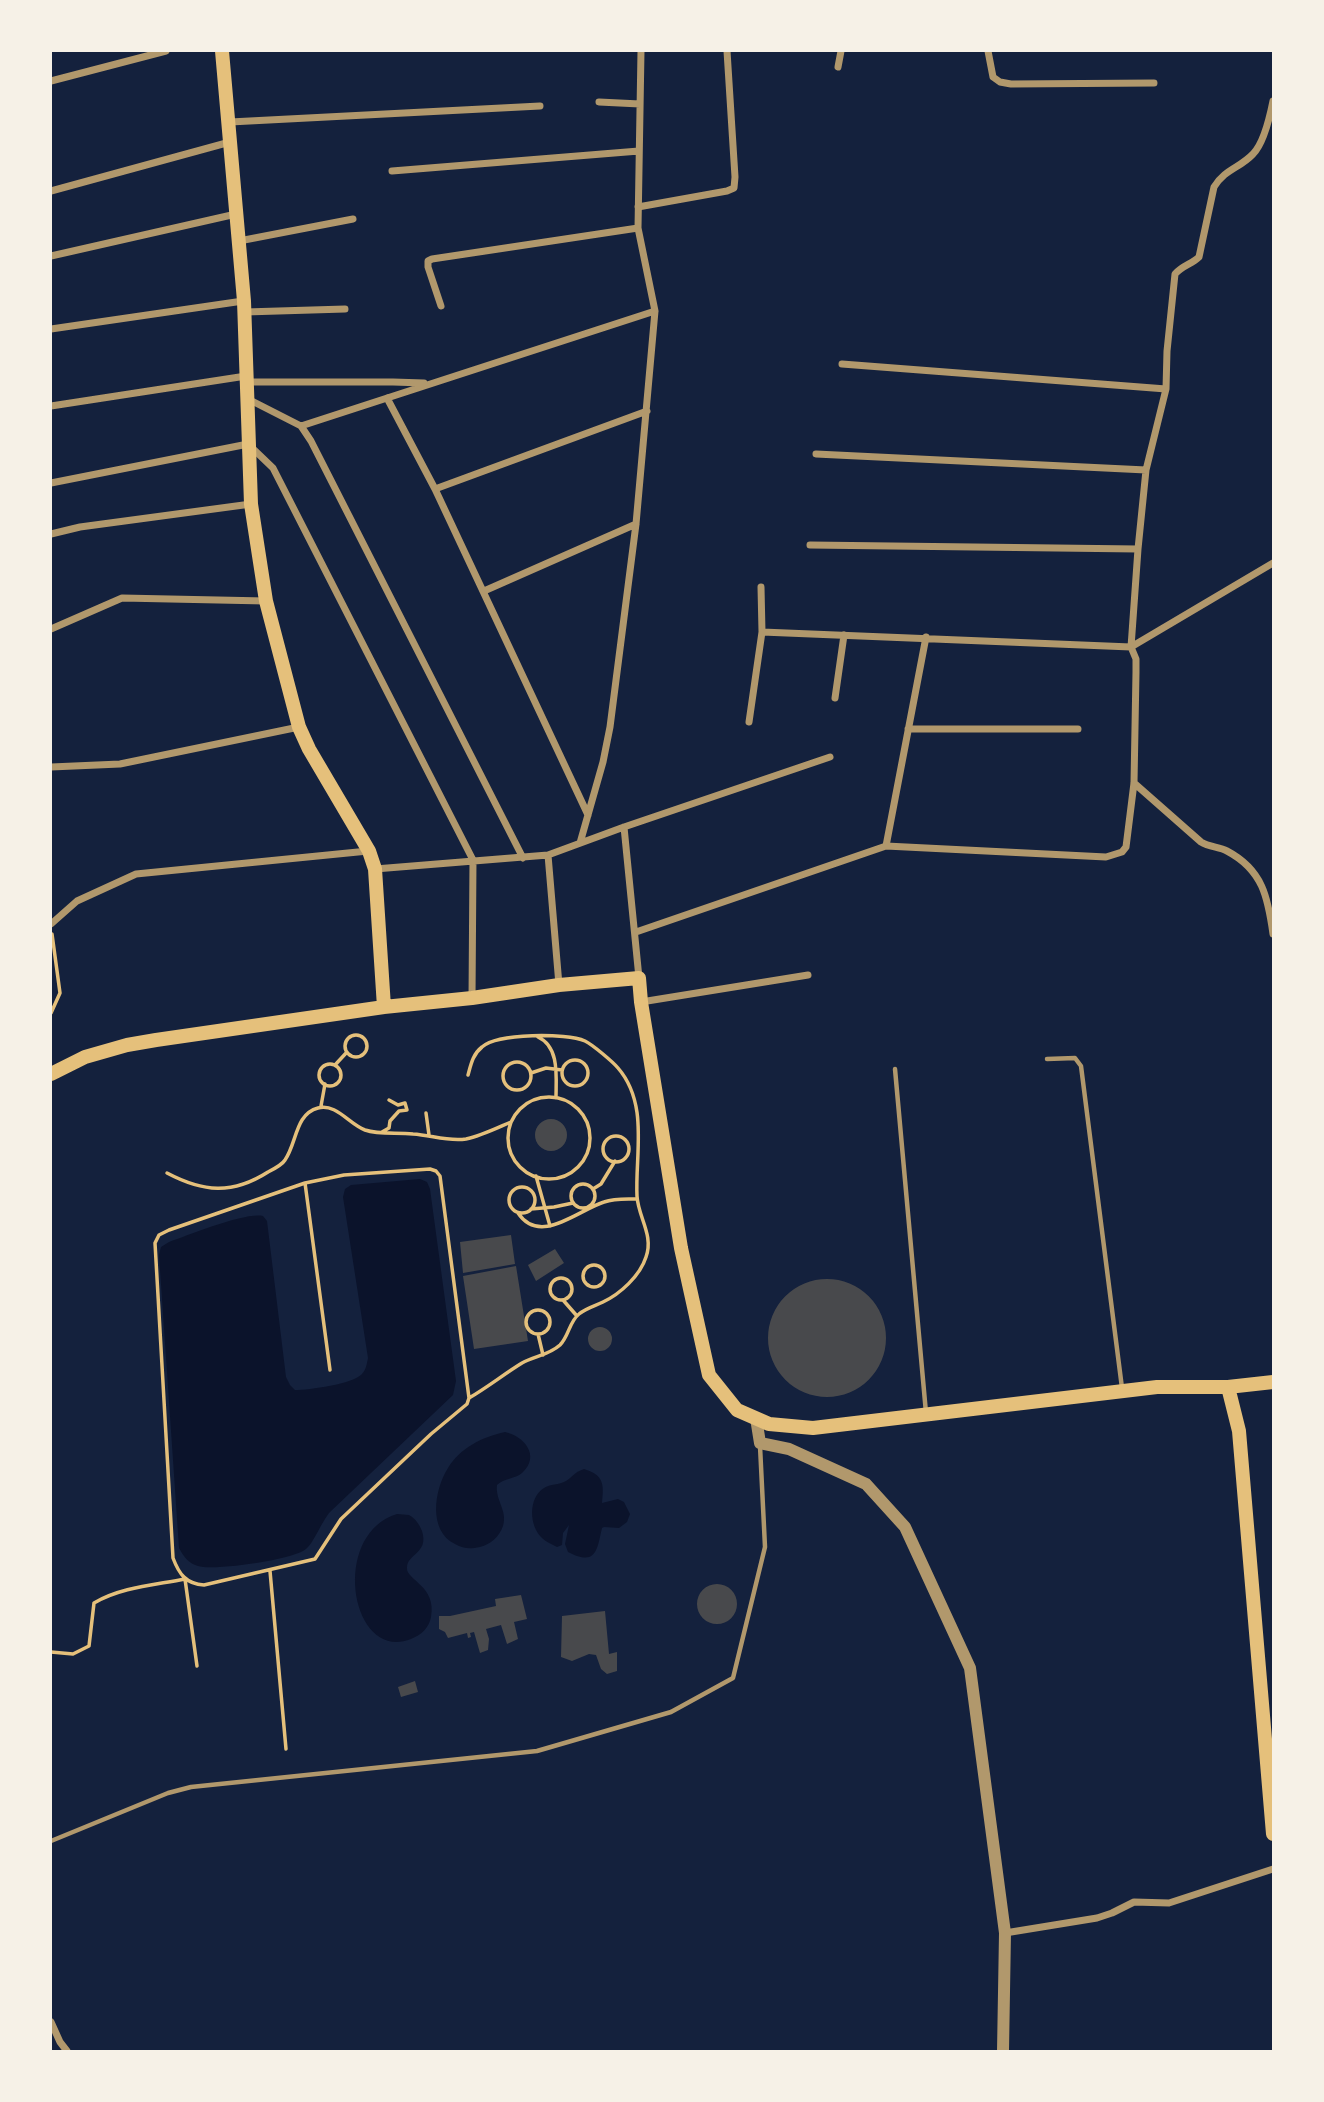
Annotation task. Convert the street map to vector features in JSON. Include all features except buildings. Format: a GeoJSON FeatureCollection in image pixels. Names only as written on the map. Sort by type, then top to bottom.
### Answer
{"type":"FeatureCollection","features":[{"type":"Feature","properties":{"kind":"main road"},"geometry":{"type":"LineString","coordinates":[[222,51],[244,306],[251,504],[265,601],[299,727],[369,851],[376,869],[384,1007]]}},
{"type":"Feature","properties":{"kind":"main road"},"geometry":{"type":"LineString","coordinates":[[51,1074],[85,1057],[127,1045],[384,1007],[639,978],[681,1248],[709,1375],[737,1410],[769,1424],[813,1428],[1123,1390],[1228,1387],[1273,1382]]}},
{"type":"Feature","properties":{"kind":"main road"},"geometry":{"type":"LineString","coordinates":[[1228,1387],[1239,1431],[1273,1833]]}},
{"type":"Feature","properties":{"kind":"street"},"geometry":{"type":"LineString","coordinates":[[51,81],[166,51]]}},
{"type":"Feature","properties":{"kind":"street"},"geometry":{"type":"LineString","coordinates":[[580,843],[610,727],[636,524],[655,311],[638,228],[641,51]]}},
{"type":"Feature","properties":{"kind":"street"},"geometry":{"type":"LineString","coordinates":[[638,207],[734,188],[727,51]]}},
{"type":"Feature","properties":{"kind":"street"},"geometry":{"type":"LineString","coordinates":[[838,66],[841,51]]}},
{"type":"Feature","properties":{"kind":"street"},"geometry":{"type":"LineString","coordinates":[[988,51],[993,77],[1000,82],[1154,83]]}},
{"type":"Feature","properties":{"kind":"street"},"geometry":{"type":"LineString","coordinates":[[636,932],[886,846],[1106,857],[1122,852],[1126,846],[1134,783],[1136,659],[1132,647],[1138,550],[1146,470],[1166,389],[1175,274],[1199,257],[1214,187],[1220,177],[1254,154],[1266,129],[1273,101]]}},
{"type":"Feature","properties":{"kind":"street"},"geometry":{"type":"LineString","coordinates":[[599,102],[640,104]]}},
{"type":"Feature","properties":{"kind":"street"},"geometry":{"type":"LineString","coordinates":[[230,122],[540,106]]}},
{"type":"Feature","properties":{"kind":"street"},"geometry":{"type":"LineString","coordinates":[[51,191],[230,142]]}},
{"type":"Feature","properties":{"kind":"street"},"geometry":{"type":"LineString","coordinates":[[393,171],[639,151]]}},
{"type":"Feature","properties":{"kind":"street"},"geometry":{"type":"LineString","coordinates":[[51,256],[236,214]]}},
{"type":"Feature","properties":{"kind":"street"},"geometry":{"type":"LineString","coordinates":[[239,241],[353,219]]}},
{"type":"Feature","properties":{"kind":"street"},"geometry":{"type":"LineString","coordinates":[[441,306],[428,261],[437,257],[638,228]]}},
{"type":"Feature","properties":{"kind":"street"},"geometry":{"type":"LineString","coordinates":[[51,329],[244,306],[345,309]]}},
{"type":"Feature","properties":{"kind":"street"},"geometry":{"type":"LineString","coordinates":[[301,426],[655,311]]}},
{"type":"Feature","properties":{"kind":"street"},"geometry":{"type":"LineString","coordinates":[[842,364],[1166,389]]}},
{"type":"Feature","properties":{"kind":"street"},"geometry":{"type":"LineString","coordinates":[[51,407],[247,379],[428,384]]}},
{"type":"Feature","properties":{"kind":"street"},"geometry":{"type":"LineString","coordinates":[[387,398],[435,489],[588,815]]}},
{"type":"Feature","properties":{"kind":"street"},"geometry":{"type":"LineString","coordinates":[[248,399],[301,426],[318,453],[523,858]]}},
{"type":"Feature","properties":{"kind":"street"},"geometry":{"type":"LineString","coordinates":[[435,489],[647,411]]}},
{"type":"Feature","properties":{"kind":"street"},"geometry":{"type":"LineString","coordinates":[[51,483],[248,444],[273,468],[473,860],[472,998]]}},
{"type":"Feature","properties":{"kind":"street"},"geometry":{"type":"LineString","coordinates":[[816,454],[1146,470]]}},
{"type":"Feature","properties":{"kind":"street"},"geometry":{"type":"LineString","coordinates":[[51,534],[80,527],[251,504]]}},
{"type":"Feature","properties":{"kind":"street"},"geometry":{"type":"LineString","coordinates":[[484,591],[636,524]]}},
{"type":"Feature","properties":{"kind":"street"},"geometry":{"type":"LineString","coordinates":[[810,545],[1138,550]]}},
{"type":"Feature","properties":{"kind":"street"},"geometry":{"type":"LineString","coordinates":[[762,632],[1132,647],[1273,565]]}},
{"type":"Feature","properties":{"kind":"street"},"geometry":{"type":"LineString","coordinates":[[749,722],[762,632],[761,587]]}},
{"type":"Feature","properties":{"kind":"street"},"geometry":{"type":"LineString","coordinates":[[51,629],[122,598],[265,601]]}},
{"type":"Feature","properties":{"kind":"street"},"geometry":{"type":"LineString","coordinates":[[835,698],[844,635]]}},
{"type":"Feature","properties":{"kind":"street"},"geometry":{"type":"LineString","coordinates":[[886,846],[926,637]]}},
{"type":"Feature","properties":{"kind":"street"},"geometry":{"type":"LineString","coordinates":[[51,767],[120,764],[299,727]]}},
{"type":"Feature","properties":{"kind":"street"},"geometry":{"type":"LineString","coordinates":[[908,729],[1078,729]]}},
{"type":"Feature","properties":{"kind":"street"},"geometry":{"type":"LineString","coordinates":[[376,869],[548,855],[830,757]]}},
{"type":"Feature","properties":{"kind":"street"},"geometry":{"type":"LineString","coordinates":[[1134,783],[1201,842],[1210,847],[1224,849],[1245,862],[1266,892],[1273,934]]}},
{"type":"Feature","properties":{"kind":"street"},"geometry":{"type":"LineString","coordinates":[[624,827],[639,978]]}},
{"type":"Feature","properties":{"kind":"street"},"geometry":{"type":"LineString","coordinates":[[51,925],[77,901],[136,874],[369,851]]}},
{"type":"Feature","properties":{"kind":"street"},"geometry":{"type":"LineString","coordinates":[[548,855],[559,985]]}},
{"type":"Feature","properties":{"kind":"street"},"geometry":{"type":"LineString","coordinates":[[641,1002],[808,975]]}},
{"type":"Feature","properties":{"kind":"street"},"geometry":{"type":"LineString","coordinates":[[756,1418],[760,1443],[789,1449],[866,1485],[905,1527],[970,1668],[1005,1933],[1003,2051]]}},
{"type":"Feature","properties":{"kind":"street"},"geometry":{"type":"LineString","coordinates":[[1005,1933],[1097,1918],[1134,1902],[1170,1903],[1273,1869]]}},
{"type":"Feature","properties":{"kind":"street"},"geometry":{"type":"LineString","coordinates":[[51,2022],[67,2051]]}},
{"type":"Feature","properties":{"kind":"lane"},"geometry":{"type":"LineString","coordinates":[[1047,1059],[1075,1058],[1081,1066],[1123,1390]]}},
{"type":"Feature","properties":{"kind":"lane"},"geometry":{"type":"LineString","coordinates":[[895,1069],[927,1416]]}},
{"type":"Feature","properties":{"kind":"lane"},"geometry":{"type":"LineString","coordinates":[[51,1841],[168,1793],[191,1787],[537,1751],[671,1712],[733,1678],[765,1548],[760,1443]]}},
{"type":"Feature","properties":{"kind":"path"},"geometry":{"type":"LineString","coordinates":[[51,925],[60,993],[51,1013]]}},
{"type":"Feature","properties":{"kind":"path"},"geometry":{"type":"LineString","coordinates":[[358,1035],[364,1038],[367,1049],[363,1055],[356,1057],[347,1052],[345,1045],[350,1036],[358,1035]]}},
{"type":"Feature","properties":{"kind":"path"},"geometry":{"type":"LineString","coordinates":[[468,1074],[475,1054],[484,1045],[507,1038],[548,1035],[586,1041],[619,1069],[632,1094],[639,1132],[637,1199],[638,1209],[649,1234],[647,1257],[620,1291],[581,1312],[562,1343],[549,1353],[523,1363],[469,1398]]}},
{"type":"Feature","properties":{"kind":"path"},"geometry":{"type":"LineString","coordinates":[[525,1037],[540,1038],[551,1048],[556,1069],[556,1098]]}},
{"type":"Feature","properties":{"kind":"path"},"geometry":{"type":"LineString","coordinates":[[321,1107],[325,1084],[320,1077],[320,1070],[325,1065],[335,1065],[347,1052]]}},
{"type":"Feature","properties":{"kind":"path"},"geometry":{"type":"LineString","coordinates":[[577,1060],[588,1072],[586,1080],[576,1086],[565,1080],[562,1070],[568,1062],[577,1060]]}},
{"type":"Feature","properties":{"kind":"path"},"geometry":{"type":"LineString","coordinates":[[514,1062],[524,1064],[530,1073],[528,1084],[521,1089],[509,1088],[503,1081],[506,1067],[514,1062]]}},
{"type":"Feature","properties":{"kind":"path"},"geometry":{"type":"LineString","coordinates":[[325,1084],[334,1085],[339,1080],[341,1074],[335,1065]]}},
{"type":"Feature","properties":{"kind":"path"},"geometry":{"type":"LineString","coordinates":[[530,1073],[547,1068],[562,1070]]}},
{"type":"Feature","properties":{"kind":"path"},"geometry":{"type":"LineString","coordinates":[[548,1096],[556,1098],[572,1104],[588,1124],[590,1138],[587,1152],[580,1164],[569,1173],[556,1178],[536,1176],[518,1164],[510,1152],[508,1139],[511,1122],[524,1105],[535,1099],[548,1096]]}},
{"type":"Feature","properties":{"kind":"path"},"geometry":{"type":"LineString","coordinates":[[381,1133],[388,1128],[390,1121],[399,1111],[407,1110],[405,1103],[398,1105],[388,1100]]}},
{"type":"Feature","properties":{"kind":"path"},"geometry":{"type":"LineString","coordinates":[[167,1173],[196,1187],[240,1186],[284,1162],[302,1118],[309,1111],[321,1107],[334,1110],[363,1129],[444,1139],[467,1139],[511,1122]]}},
{"type":"Feature","properties":{"kind":"path"},"geometry":{"type":"LineString","coordinates":[[426,1113],[430,1136]]}},
{"type":"Feature","properties":{"kind":"path"},"geometry":{"type":"LineString","coordinates":[[614,1136],[623,1137],[629,1150],[625,1159],[615,1161],[609,1159],[604,1152],[605,1144],[614,1136]]}},
{"type":"Feature","properties":{"kind":"path"},"geometry":{"type":"LineString","coordinates":[[629,1150],[638,1151]]}},
{"type":"Feature","properties":{"kind":"path"},"geometry":{"type":"LineString","coordinates":[[593,1189],[601,1184],[615,1161]]}},
{"type":"Feature","properties":{"kind":"path"},"geometry":{"type":"LineString","coordinates":[[430,1169],[436,1171],[440,1176],[469,1398],[467,1404],[431,1434],[341,1519],[315,1559],[204,1585],[194,1584],[178,1570],[173,1558],[155,1243],[159,1235],[305,1183],[344,1175],[430,1169]]}},
{"type":"Feature","properties":{"kind":"path"},"geometry":{"type":"LineString","coordinates":[[536,1176],[550,1226]]}},
{"type":"Feature","properties":{"kind":"path"},"geometry":{"type":"LineString","coordinates":[[305,1183],[330,1370]]}},
{"type":"Feature","properties":{"kind":"path"},"geometry":{"type":"LineString","coordinates":[[586,1184],[593,1189],[594,1200],[589,1206],[580,1208],[573,1203],[571,1192],[575,1186],[586,1184]]}},
{"type":"Feature","properties":{"kind":"path"},"geometry":{"type":"LineString","coordinates":[[531,1209],[534,1195],[528,1188],[519,1187],[512,1191],[508,1200],[511,1208],[528,1223],[550,1226],[606,1201],[637,1199]]}},
{"type":"Feature","properties":{"kind":"path"},"geometry":{"type":"LineString","coordinates":[[518,1213],[573,1203]]}},
{"type":"Feature","properties":{"kind":"path"},"geometry":{"type":"LineString","coordinates":[[590,1265],[600,1267],[605,1272],[603,1284],[596,1288],[588,1286],[583,1280],[583,1273],[590,1265]]}},
{"type":"Feature","properties":{"kind":"path"},"geometry":{"type":"LineString","coordinates":[[563,1300],[570,1295],[572,1284],[559,1277],[552,1281],[550,1292],[554,1298],[563,1300],[577,1316]]}},
{"type":"Feature","properties":{"kind":"path"},"geometry":{"type":"LineString","coordinates":[[538,1310],[548,1314],[550,1322],[547,1330],[538,1334],[528,1330],[526,1322],[528,1315],[538,1310]]}},
{"type":"Feature","properties":{"kind":"path"},"geometry":{"type":"LineString","coordinates":[[538,1334],[543,1355]]}},
{"type":"Feature","properties":{"kind":"path"},"geometry":{"type":"LineString","coordinates":[[270,1570],[286,1749]]}},
{"type":"Feature","properties":{"kind":"path"},"geometry":{"type":"LineString","coordinates":[[51,1652],[73,1654],[89,1646],[94,1604],[106,1596],[186,1579]]}},
{"type":"Feature","properties":{"kind":"path"},"geometry":{"type":"LineString","coordinates":[[186,1579],[197,1666]]}},
{"type":"Feature","properties":{"kind":"water"},"geometry":{"type":"Polygon","coordinates":[[[420,1179],[427,1182],[430,1189],[456,1381],[453,1395],[330,1512],[306,1549],[270,1561],[236,1566],[207,1567],[192,1563],[179,1548],[159,1255],[161,1247],[244,1217],[263,1216],[267,1221],[286,1377],[295,1390],[341,1383],[362,1374],[368,1358],[343,1197],[345,1189],[351,1185],[420,1179]]]}},
{"type":"Feature","properties":{"kind":"water"},"geometry":{"type":"Polygon","coordinates":[[[505,1432],[524,1442],[528,1448],[528,1467],[522,1473],[497,1485],[504,1521],[497,1537],[480,1547],[461,1547],[446,1538],[437,1520],[439,1487],[448,1468],[465,1449],[480,1440],[505,1432]]]}},
{"type":"Feature","properties":{"kind":"water"},"geometry":{"type":"Polygon","coordinates":[[[584,1469],[599,1477],[603,1491],[602,1503],[618,1499],[624,1502],[630,1514],[627,1522],[619,1528],[602,1528],[597,1549],[590,1557],[585,1558],[568,1552],[565,1544],[569,1525],[563,1533],[562,1545],[557,1547],[538,1533],[532,1512],[535,1498],[544,1488],[566,1481],[584,1469]]]}},
{"type":"Feature","properties":{"kind":"water"},"geometry":{"type":"Polygon","coordinates":[[[397,1514],[409,1515],[422,1531],[423,1544],[410,1559],[407,1568],[426,1591],[432,1606],[430,1621],[421,1633],[411,1639],[390,1641],[374,1633],[362,1616],[356,1593],[356,1569],[362,1546],[376,1526],[397,1514]]]}}]}
